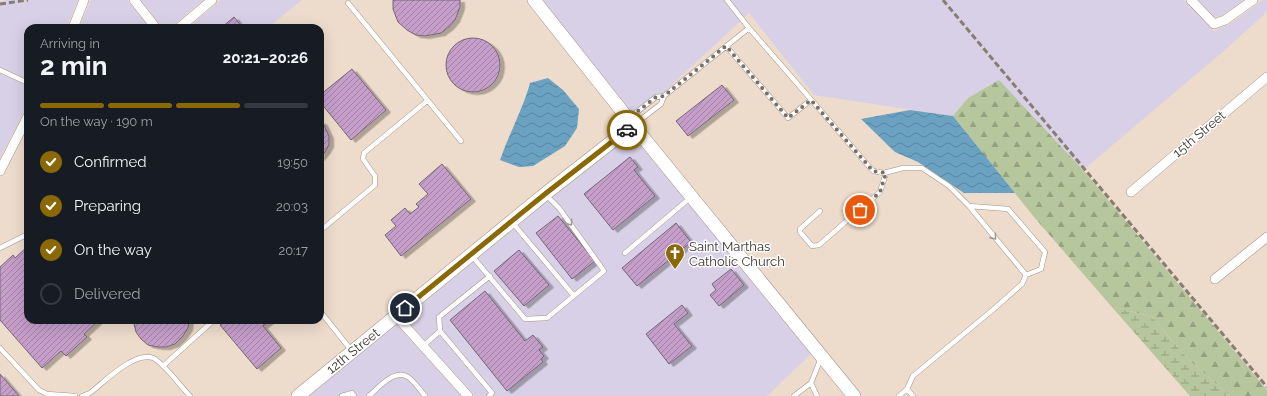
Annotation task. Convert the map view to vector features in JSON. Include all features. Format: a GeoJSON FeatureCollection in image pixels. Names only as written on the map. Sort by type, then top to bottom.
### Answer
{"type":"FeatureCollection","features":[{"type":"Feature","properties":{"kind":"street"},"geometry":{"type":"LineString","coordinates":[[75,24],[84,0]]}},
{"type":"Feature","properties":{"kind":"street"},"geometry":{"type":"LineString","coordinates":[[134,0],[153,24]]}},
{"type":"Feature","properties":{"kind":"street"},"geometry":{"type":"LineString","coordinates":[[184,24],[212,0]]}},
{"type":"Feature","properties":{"kind":"street"},"geometry":{"type":"LineString","coordinates":[[534,0],[631,122],[854,396]]}},
{"type":"Feature","properties":{"kind":"street"},"geometry":{"type":"LineString","coordinates":[[1191,0],[1214,24],[1225,20],[1253,0]]}},
{"type":"Feature","properties":{"kind":"street","name":"15th Street"},"geometry":{"type":"LineString","coordinates":[[1131,192],[1267,77]]}},
{"type":"Feature","properties":{"kind":"street","name":"12th Street"},"geometry":{"type":"LineString","coordinates":[[298,396],[631,122]]}},
{"type":"Feature","properties":{"kind":"street"},"geometry":{"type":"LineString","coordinates":[[0,171],[24,124]]}},
{"type":"Feature","properties":{"kind":"street"},"geometry":{"type":"LineString","coordinates":[[1215,279],[1267,237]]}},
{"type":"Feature","properties":{"kind":"street"},"geometry":{"type":"LineString","coordinates":[[396,316],[468,396]]}},
{"type":"Feature","properties":{"kind":"lane"},"geometry":{"type":"LineString","coordinates":[[727,0],[749,28],[873,171],[886,173],[903,168],[922,168],[949,186],[969,206],[1026,275]]}},
{"type":"Feature","properties":{"kind":"lane"},"geometry":{"type":"LineString","coordinates":[[348,3],[461,141]]}},
{"type":"Feature","properties":{"kind":"lane"},"geometry":{"type":"LineString","coordinates":[[631,122],[661,104],[664,96],[749,28]]}},
{"type":"Feature","properties":{"kind":"lane"},"geometry":{"type":"LineString","coordinates":[[726,46],[788,118],[811,100]]}},
{"type":"Feature","properties":{"kind":"lane"},"geometry":{"type":"LineString","coordinates":[[0,70],[24,81]]}},
{"type":"Feature","properties":{"kind":"lane"},"geometry":{"type":"LineString","coordinates":[[631,122],[656,97],[664,96]]}},
{"type":"Feature","properties":{"kind":"lane"},"geometry":{"type":"LineString","coordinates":[[324,228],[375,185],[375,176],[363,160],[364,152],[427,101]]}},
{"type":"Feature","properties":{"kind":"lane"},"geometry":{"type":"LineString","coordinates":[[820,211],[800,229],[800,232],[812,246],[819,245],[880,192],[886,173]]}},
{"type":"Feature","properties":{"kind":"lane"},"geometry":{"type":"LineString","coordinates":[[471,254],[525,319],[547,318],[604,271],[559,208],[545,194]]}},
{"type":"Feature","properties":{"kind":"lane"},"geometry":{"type":"LineString","coordinates":[[625,253],[691,196]]}},
{"type":"Feature","properties":{"kind":"lane"},"geometry":{"type":"LineString","coordinates":[[899,396],[907,390],[913,376],[1022,284],[1026,275],[1042,269],[1045,252],[1008,209],[969,206]]}},
{"type":"Feature","properties":{"kind":"lane"},"geometry":{"type":"LineString","coordinates":[[511,221],[574,296]]}},
{"type":"Feature","properties":{"kind":"lane"},"geometry":{"type":"LineString","coordinates":[[0,248],[24,236]]}},
{"type":"Feature","properties":{"kind":"lane"},"geometry":{"type":"LineString","coordinates":[[489,396],[492,393],[440,330],[439,317],[490,276]]}},
{"type":"Feature","properties":{"kind":"lane"},"geometry":{"type":"LineString","coordinates":[[324,316],[352,351]]}},
{"type":"Feature","properties":{"kind":"lane"},"geometry":{"type":"LineString","coordinates":[[164,366],[210,324]]}},
{"type":"Feature","properties":{"kind":"lane"},"geometry":{"type":"LineString","coordinates":[[423,346],[440,330]]}},
{"type":"Feature","properties":{"kind":"lane"},"geometry":{"type":"LineString","coordinates":[[0,348],[39,390],[47,394],[75,396]]}},
{"type":"Feature","properties":{"kind":"lane"},"geometry":{"type":"LineString","coordinates":[[794,396],[811,383],[822,357]]}},
{"type":"Feature","properties":{"kind":"lane"},"geometry":{"type":"LineString","coordinates":[[82,396],[90,393],[129,362],[142,358],[153,358],[164,366],[190,396]]}},
{"type":"Feature","properties":{"kind":"lane"},"geometry":{"type":"LineString","coordinates":[[369,396],[396,375],[407,376],[425,396]]}},
{"type":"Feature","properties":{"kind":"lane"},"geometry":{"type":"LineString","coordinates":[[811,383],[817,396]]}},
{"type":"Feature","properties":{"kind":"lane"},"geometry":{"type":"LineString","coordinates":[[907,390],[913,396]]}},
{"type":"Feature","properties":{"kind":"lane"},"geometry":{"type":"LineString","coordinates":[[342,396],[352,393],[354,396]]}},
{"type":"Feature","properties":{"kind":"shaded area"},"geometry":{"type":"Polygon","coordinates":[[[7,0],[78,0],[68,24],[24,24],[24,112],[0,158],[0,2],[7,0]]]}},
{"type":"Feature","properties":{"kind":"shaded area"},"geometry":{"type":"Polygon","coordinates":[[[91,0],[127,0],[147,24],[81,24],[91,0]]]}},
{"type":"Feature","properties":{"kind":"shaded area"},"geometry":{"type":"Polygon","coordinates":[[[141,0],[203,0],[175,24],[160,24],[141,0]]]}},
{"type":"Feature","properties":{"kind":"shaded area"},"geometry":{"type":"Polygon","coordinates":[[[221,0],[302,0],[272,24],[193,24],[221,0]]]}},
{"type":"Feature","properties":{"kind":"shaded area"},"geometry":{"type":"Polygon","coordinates":[[[540,0],[1183,0],[1210,27],[1211,30],[1215,31],[1228,25],[1263,0],[1267,0],[1267,12],[1226,49],[1083,170],[999,81],[968,98],[953,116],[814,95],[749,13],[635,119],[540,0]]]}},
{"type":"Feature","properties":{"kind":"shaded area"},"geometry":{"type":"Polygon","coordinates":[[[1198,0],[1243,0],[1223,15],[1215,17],[1198,0]]]}},
{"type":"Feature","properties":{"kind":"shaded area"},"geometry":{"type":"Polygon","coordinates":[[[633,133],[812,353],[767,396],[475,396],[404,317],[548,198],[633,133]]]}},
{"type":"Feature","properties":{"kind":"shaded area"},"geometry":{"type":"Polygon","coordinates":[[[396,324],[461,396],[307,396],[396,324]]]}},
{"type":"Feature","properties":{"kind":"green space"},"geometry":{"type":"Polygon","coordinates":[[[999,80],[1083,170],[1267,390],[1267,396],[1230,396],[1189,360],[1152,317],[1111,306],[1034,217],[953,116],[968,98],[999,80]]]}},
{"type":"Feature","properties":{"kind":"green space"},"geometry":{"type":"Polygon","coordinates":[[[1111,306],[1152,317],[1189,360],[1230,396],[1190,396],[1111,306]]]}},
{"type":"Feature","properties":{"kind":"water"},"geometry":{"type":"Polygon","coordinates":[[[548,78],[563,90],[579,109],[577,128],[565,146],[533,166],[519,167],[500,160],[524,102],[530,83],[548,78]]]}},
{"type":"Feature","properties":{"kind":"water"},"geometry":{"type":"Polygon","coordinates":[[[910,110],[953,116],[1015,193],[964,193],[918,162],[895,152],[861,119],[910,110]]]}},
{"type":"Feature","properties":{"kind":"building"},"geometry":{"type":"Polygon","coordinates":[[[393,0],[460,0],[460,7],[455,20],[449,27],[441,33],[425,36],[416,35],[407,30],[398,22],[393,9],[393,0]]]}},
{"type":"Feature","properties":{"kind":"building"},"geometry":{"type":"Polygon","coordinates":[[[234,17],[240,24],[226,24],[234,17]]]}},
{"type":"Feature","properties":{"kind":"building"},"geometry":{"type":"Polygon","coordinates":[[[468,38],[478,38],[488,42],[496,50],[500,60],[500,70],[496,80],[488,88],[478,92],[468,92],[458,88],[450,80],[446,70],[446,60],[450,50],[458,42],[468,38]]]}},
{"type":"Feature","properties":{"kind":"building"},"geometry":{"type":"Polygon","coordinates":[[[352,69],[386,110],[351,140],[324,107],[324,92],[352,69]]]}},
{"type":"Feature","properties":{"kind":"building"},"geometry":{"type":"Polygon","coordinates":[[[722,85],[734,100],[688,136],[676,121],[722,85]]]}},
{"type":"Feature","properties":{"kind":"building"},"geometry":{"type":"Polygon","coordinates":[[[324,125],[329,136],[329,145],[324,153],[324,125]]]}},
{"type":"Feature","properties":{"kind":"building"},"geometry":{"type":"Polygon","coordinates":[[[630,157],[638,167],[634,170],[655,196],[613,230],[584,194],[630,157]]]}},
{"type":"Feature","properties":{"kind":"building"},"geometry":{"type":"Polygon","coordinates":[[[442,164],[471,199],[401,256],[385,235],[396,226],[391,220],[405,208],[410,214],[419,207],[416,204],[428,194],[419,184],[442,164]]]}},
{"type":"Feature","properties":{"kind":"building"},"geometry":{"type":"Polygon","coordinates":[[[558,216],[595,261],[572,279],[536,233],[558,216]]]}},
{"type":"Feature","properties":{"kind":"building"},"geometry":{"type":"Polygon","coordinates":[[[676,223],[691,242],[637,286],[622,268],[676,223]]]}},
{"type":"Feature","properties":{"kind":"building"},"geometry":{"type":"Polygon","coordinates":[[[24,250],[24,324],[95,324],[84,334],[87,337],[66,356],[61,351],[42,368],[0,320],[0,267],[13,255],[15,258],[24,250]]]}},
{"type":"Feature","properties":{"kind":"building"},"geometry":{"type":"Polygon","coordinates":[[[519,250],[549,285],[524,306],[494,271],[519,250]]]}},
{"type":"Feature","properties":{"kind":"building"},"geometry":{"type":"Polygon","coordinates":[[[731,269],[744,285],[719,306],[710,295],[716,290],[712,284],[731,269]]]}},
{"type":"Feature","properties":{"kind":"building"},"geometry":{"type":"Polygon","coordinates":[[[485,291],[525,341],[533,335],[543,347],[539,350],[544,356],[541,359],[543,362],[507,391],[450,320],[485,291]]]}},
{"type":"Feature","properties":{"kind":"building"},"geometry":{"type":"Polygon","coordinates":[[[682,305],[688,313],[674,324],[692,346],[669,364],[646,334],[682,305]]]}},
{"type":"Feature","properties":{"kind":"building"},"geometry":{"type":"Polygon","coordinates":[[[134,324],[188,324],[188,328],[183,336],[175,344],[166,347],[148,345],[136,332],[134,324]]]}},
{"type":"Feature","properties":{"kind":"building"},"geometry":{"type":"Polygon","coordinates":[[[266,324],[263,326],[281,348],[257,369],[220,325],[266,324]]]}},
{"type":"Feature","properties":{"kind":"building"},"geometry":{"type":"Polygon","coordinates":[[[0,374],[19,396],[0,396],[0,374]]]}},
{"type":"Feature","properties":{"kind":"railway"},"geometry":{"type":"LineString","coordinates":[[0,4],[28,0]]}},
{"type":"Feature","properties":{"kind":"railway"},"geometry":{"type":"LineString","coordinates":[[943,0],[1267,387]]}},
{"type":"Feature","properties":{"kind":"way so far"},"geometry":{"type":"LineString","coordinates":[[627,130],[633,125],[628,119],[656,97],[664,96],[726,46],[788,118],[811,100],[873,171],[886,173],[880,192],[860,210]]}},
{"type":"Feature","properties":{"kind":"place","name":"Saint Marthas Catholic Church"},"geometry":{"type":"Point","coordinates":[675,270]}},
{"type":"Feature","properties":{"kind":"route"},"geometry":{"type":"LineString","coordinates":[[405,308],[545,194],[627,130]]}}]}
